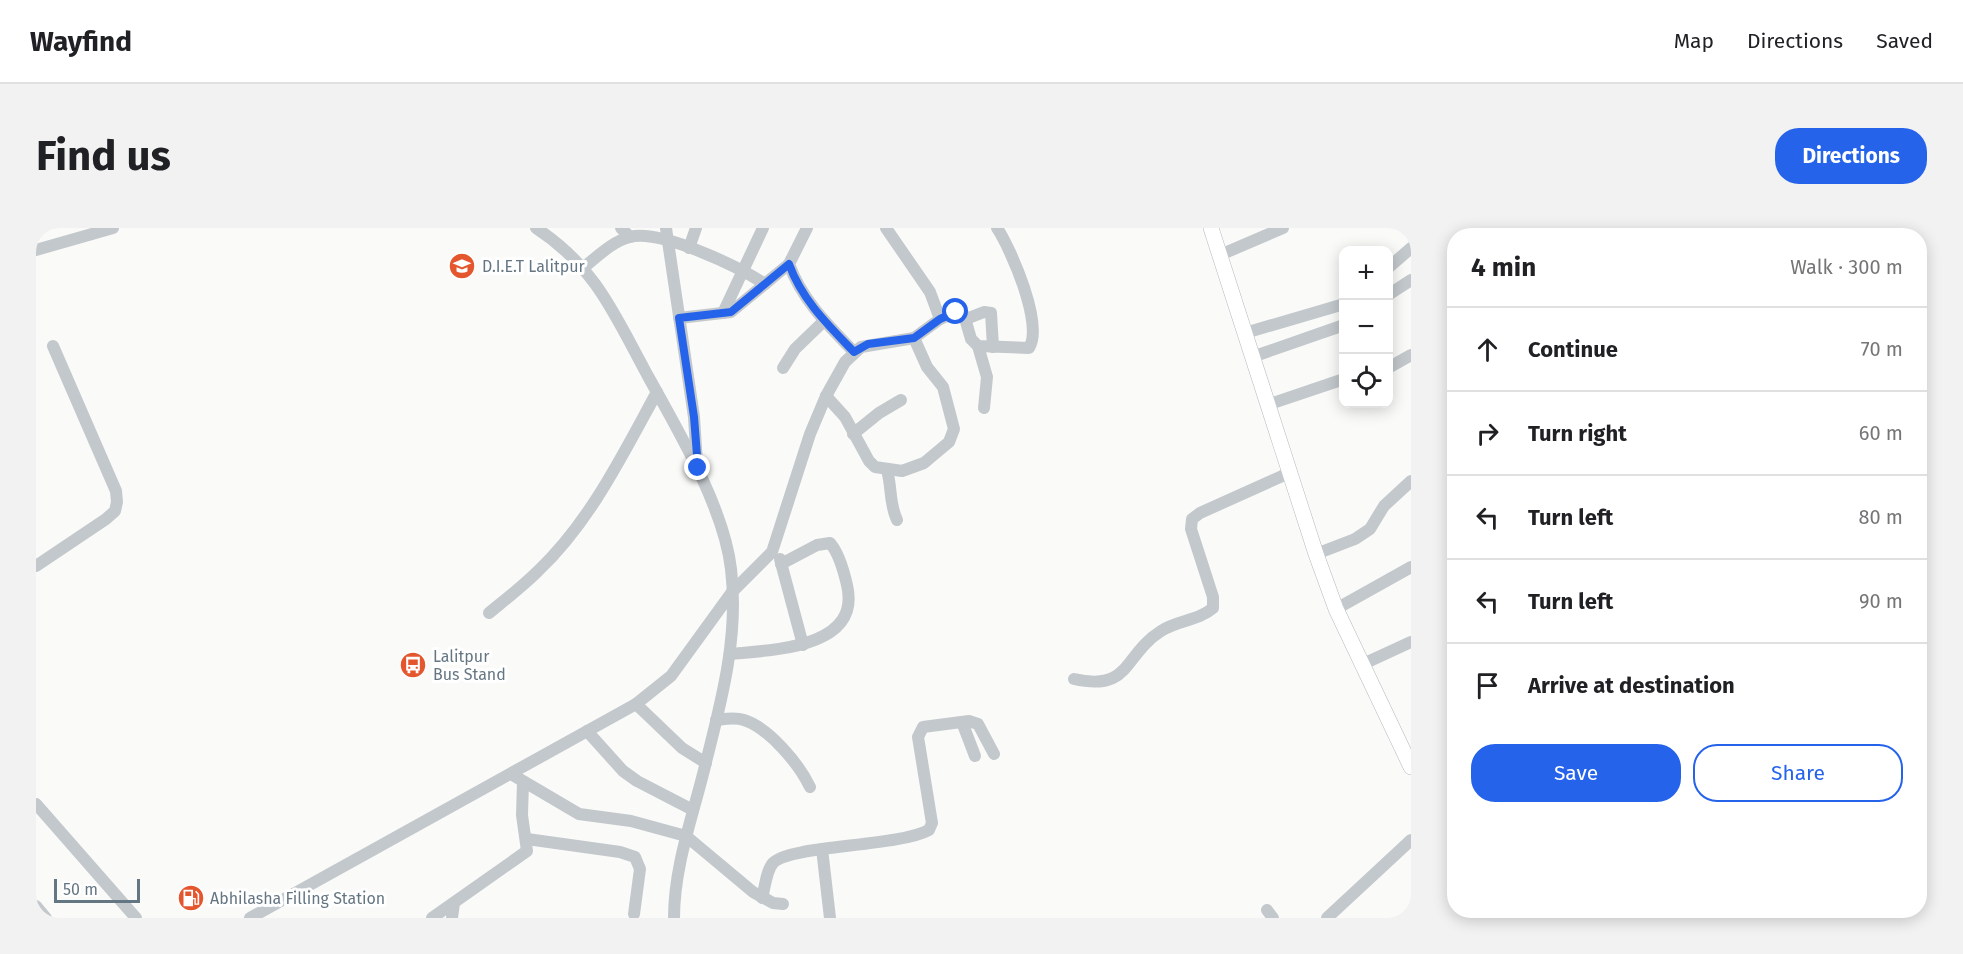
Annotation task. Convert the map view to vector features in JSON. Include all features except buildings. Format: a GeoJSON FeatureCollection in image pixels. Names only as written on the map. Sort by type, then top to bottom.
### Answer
{"type":"FeatureCollection","features":[{"type":"Feature","properties":{"kind":"main road"},"geometry":{"type":"LineString","coordinates":[[1211,228],[1289,473],[1336,609],[1411,767]]}},
{"type":"Feature","properties":{"kind":"street"},"geometry":{"type":"LineString","coordinates":[[36,250],[113,228]]}},
{"type":"Feature","properties":{"kind":"street"},"geometry":{"type":"LineString","coordinates":[[536,228],[560,245],[584,267],[597,284],[698,468],[726,543],[732,592],[730,654],[706,763],[686,836],[674,918]]}},
{"type":"Feature","properties":{"kind":"street"},"geometry":{"type":"LineString","coordinates":[[666,228],[694,417],[698,468]]}},
{"type":"Feature","properties":{"kind":"street"},"geometry":{"type":"LineString","coordinates":[[689,248],[696,228]]}},
{"type":"Feature","properties":{"kind":"street"},"geometry":{"type":"LineString","coordinates":[[723,313],[763,228]]}},
{"type":"Feature","properties":{"kind":"street"},"geometry":{"type":"LineString","coordinates":[[679,318],[723,313],[739,307],[789,264],[807,228]]}},
{"type":"Feature","properties":{"kind":"street"},"geometry":{"type":"LineString","coordinates":[[886,228],[930,292],[940,319]]}},
{"type":"Feature","properties":{"kind":"street"},"geometry":{"type":"LineString","coordinates":[[978,346],[1025,349],[1031,344],[1030,317],[1014,258],[998,228]]}},
{"type":"Feature","properties":{"kind":"street"},"geometry":{"type":"LineString","coordinates":[[1220,255],[1283,228]]}},
{"type":"Feature","properties":{"kind":"street"},"geometry":{"type":"LineString","coordinates":[[584,267],[616,243],[625,232],[649,236],[689,248],[743,270],[765,284]]}},
{"type":"Feature","properties":{"kind":"street"},"geometry":{"type":"LineString","coordinates":[[1393,264],[1411,248]]}},
{"type":"Feature","properties":{"kind":"street"},"geometry":{"type":"LineString","coordinates":[[789,264],[798,287],[824,321],[854,352]]}},
{"type":"Feature","properties":{"kind":"street"},"geometry":{"type":"LineString","coordinates":[[1393,292],[1411,280]]}},
{"type":"Feature","properties":{"kind":"street"},"geometry":{"type":"LineString","coordinates":[[1245,333],[1339,305]]}},
{"type":"Feature","properties":{"kind":"street"},"geometry":{"type":"LineString","coordinates":[[250,918],[636,704],[680,665],[732,592],[766,558],[776,543],[798,467],[826,396],[840,368],[854,352],[868,344],[914,338],[940,319],[956,312],[966,319],[971,339],[978,346],[987,377],[984,408]]}},
{"type":"Feature","properties":{"kind":"street"},"geometry":{"type":"LineString","coordinates":[[966,319],[984,312],[991,313],[993,347]]}},
{"type":"Feature","properties":{"kind":"street"},"geometry":{"type":"LineString","coordinates":[[783,368],[795,349],[824,321]]}},
{"type":"Feature","properties":{"kind":"street"},"geometry":{"type":"LineString","coordinates":[[1252,357],[1339,327]]}},
{"type":"Feature","properties":{"kind":"street"},"geometry":{"type":"LineString","coordinates":[[826,396],[838,408],[869,461],[875,467],[902,471],[914,468],[931,457],[952,436],[954,429],[943,387],[927,367],[914,338]]}},
{"type":"Feature","properties":{"kind":"street"},"geometry":{"type":"LineString","coordinates":[[36,566],[106,519],[115,511],[117,502],[116,491],[53,346]]}},
{"type":"Feature","properties":{"kind":"street"},"geometry":{"type":"LineString","coordinates":[[1393,366],[1411,355]]}},
{"type":"Feature","properties":{"kind":"street"},"geometry":{"type":"LineString","coordinates":[[1267,405],[1339,381]]}},
{"type":"Feature","properties":{"kind":"street"},"geometry":{"type":"LineString","coordinates":[[489,613],[540,570],[583,517],[610,477],[657,392]]}},
{"type":"Feature","properties":{"kind":"street"},"geometry":{"type":"LineString","coordinates":[[854,434],[879,413],[902,400]]}},
{"type":"Feature","properties":{"kind":"street"},"geometry":{"type":"LineString","coordinates":[[887,470],[891,483],[890,502],[897,520]]}},
{"type":"Feature","properties":{"kind":"street"},"geometry":{"type":"LineString","coordinates":[[1074,679],[1099,683],[1110,680],[1122,673],[1161,631],[1205,615],[1212,608],[1213,597],[1191,529],[1192,519],[1200,513],[1289,473]]}},
{"type":"Feature","properties":{"kind":"street"},"geometry":{"type":"LineString","coordinates":[[1316,555],[1355,539],[1370,529],[1384,506],[1411,481]]}},
{"type":"Feature","properties":{"kind":"street"},"geometry":{"type":"LineString","coordinates":[[730,654],[803,645],[824,636],[843,617],[848,604],[849,592],[845,574],[833,546],[824,542],[781,564]]}},
{"type":"Feature","properties":{"kind":"street"},"geometry":{"type":"LineString","coordinates":[[776,543],[803,645]]}},
{"type":"Feature","properties":{"kind":"street"},"geometry":{"type":"LineString","coordinates":[[1336,609],[1411,567]]}},
{"type":"Feature","properties":{"kind":"street"},"geometry":{"type":"LineString","coordinates":[[1361,665],[1411,642]]}},
{"type":"Feature","properties":{"kind":"street"},"geometry":{"type":"LineString","coordinates":[[636,704],[682,748],[706,763]]}},
{"type":"Feature","properties":{"kind":"street"},"geometry":{"type":"LineString","coordinates":[[716,720],[740,719],[761,729],[793,760],[810,787]]}},
{"type":"Feature","properties":{"kind":"street"},"geometry":{"type":"LineString","coordinates":[[962,722],[975,756]]}},
{"type":"Feature","properties":{"kind":"street"},"geometry":{"type":"LineString","coordinates":[[762,898],[773,862],[822,849],[869,844],[929,830],[932,823],[921,764],[918,733],[928,726],[962,722],[978,724],[994,754]]}},
{"type":"Feature","properties":{"kind":"street"},"geometry":{"type":"LineString","coordinates":[[587,731],[630,776],[693,810]]}},
{"type":"Feature","properties":{"kind":"street"},"geometry":{"type":"LineString","coordinates":[[511,774],[579,814],[631,820],[686,836],[735,879],[762,898],[783,904]]}},
{"type":"Feature","properties":{"kind":"street"},"geometry":{"type":"LineString","coordinates":[[432,918],[524,856],[529,848],[522,815],[523,782]]}},
{"type":"Feature","properties":{"kind":"street"},"geometry":{"type":"LineString","coordinates":[[36,804],[136,918]]}},
{"type":"Feature","properties":{"kind":"street"},"geometry":{"type":"LineString","coordinates":[[527,839],[620,852],[635,857],[640,869],[634,914]]}},
{"type":"Feature","properties":{"kind":"street"},"geometry":{"type":"LineString","coordinates":[[1327,918],[1411,840]]}},
{"type":"Feature","properties":{"kind":"street"},"geometry":{"type":"LineString","coordinates":[[822,849],[830,918]]}},
{"type":"Feature","properties":{"kind":"street"},"geometry":{"type":"LineString","coordinates":[[452,918],[454,903]]}},
{"type":"Feature","properties":{"kind":"street"},"geometry":{"type":"LineString","coordinates":[[36,906],[46,918]]}},
{"type":"Feature","properties":{"kind":"place","name":"D.I.E.T Lalitpur"},"geometry":{"type":"Point","coordinates":[462,266]}},
{"type":"Feature","properties":{"kind":"place","name":"Lalitpur Bus Stand"},"geometry":{"type":"Point","coordinates":[413,665]}},
{"type":"Feature","properties":{"kind":"place","name":"Abhilasha Filling Station"},"geometry":{"type":"Point","coordinates":[191,898]}},
{"type":"Feature","properties":{"kind":"route"},"geometry":{"type":"LineString","coordinates":[[698,468],[694,417],[679,318],[731,312],[756,290],[774,279],[789,264],[798,287],[824,321],[854,352],[868,344],[905,341],[914,338],[940,319],[956,312]]}}]}
